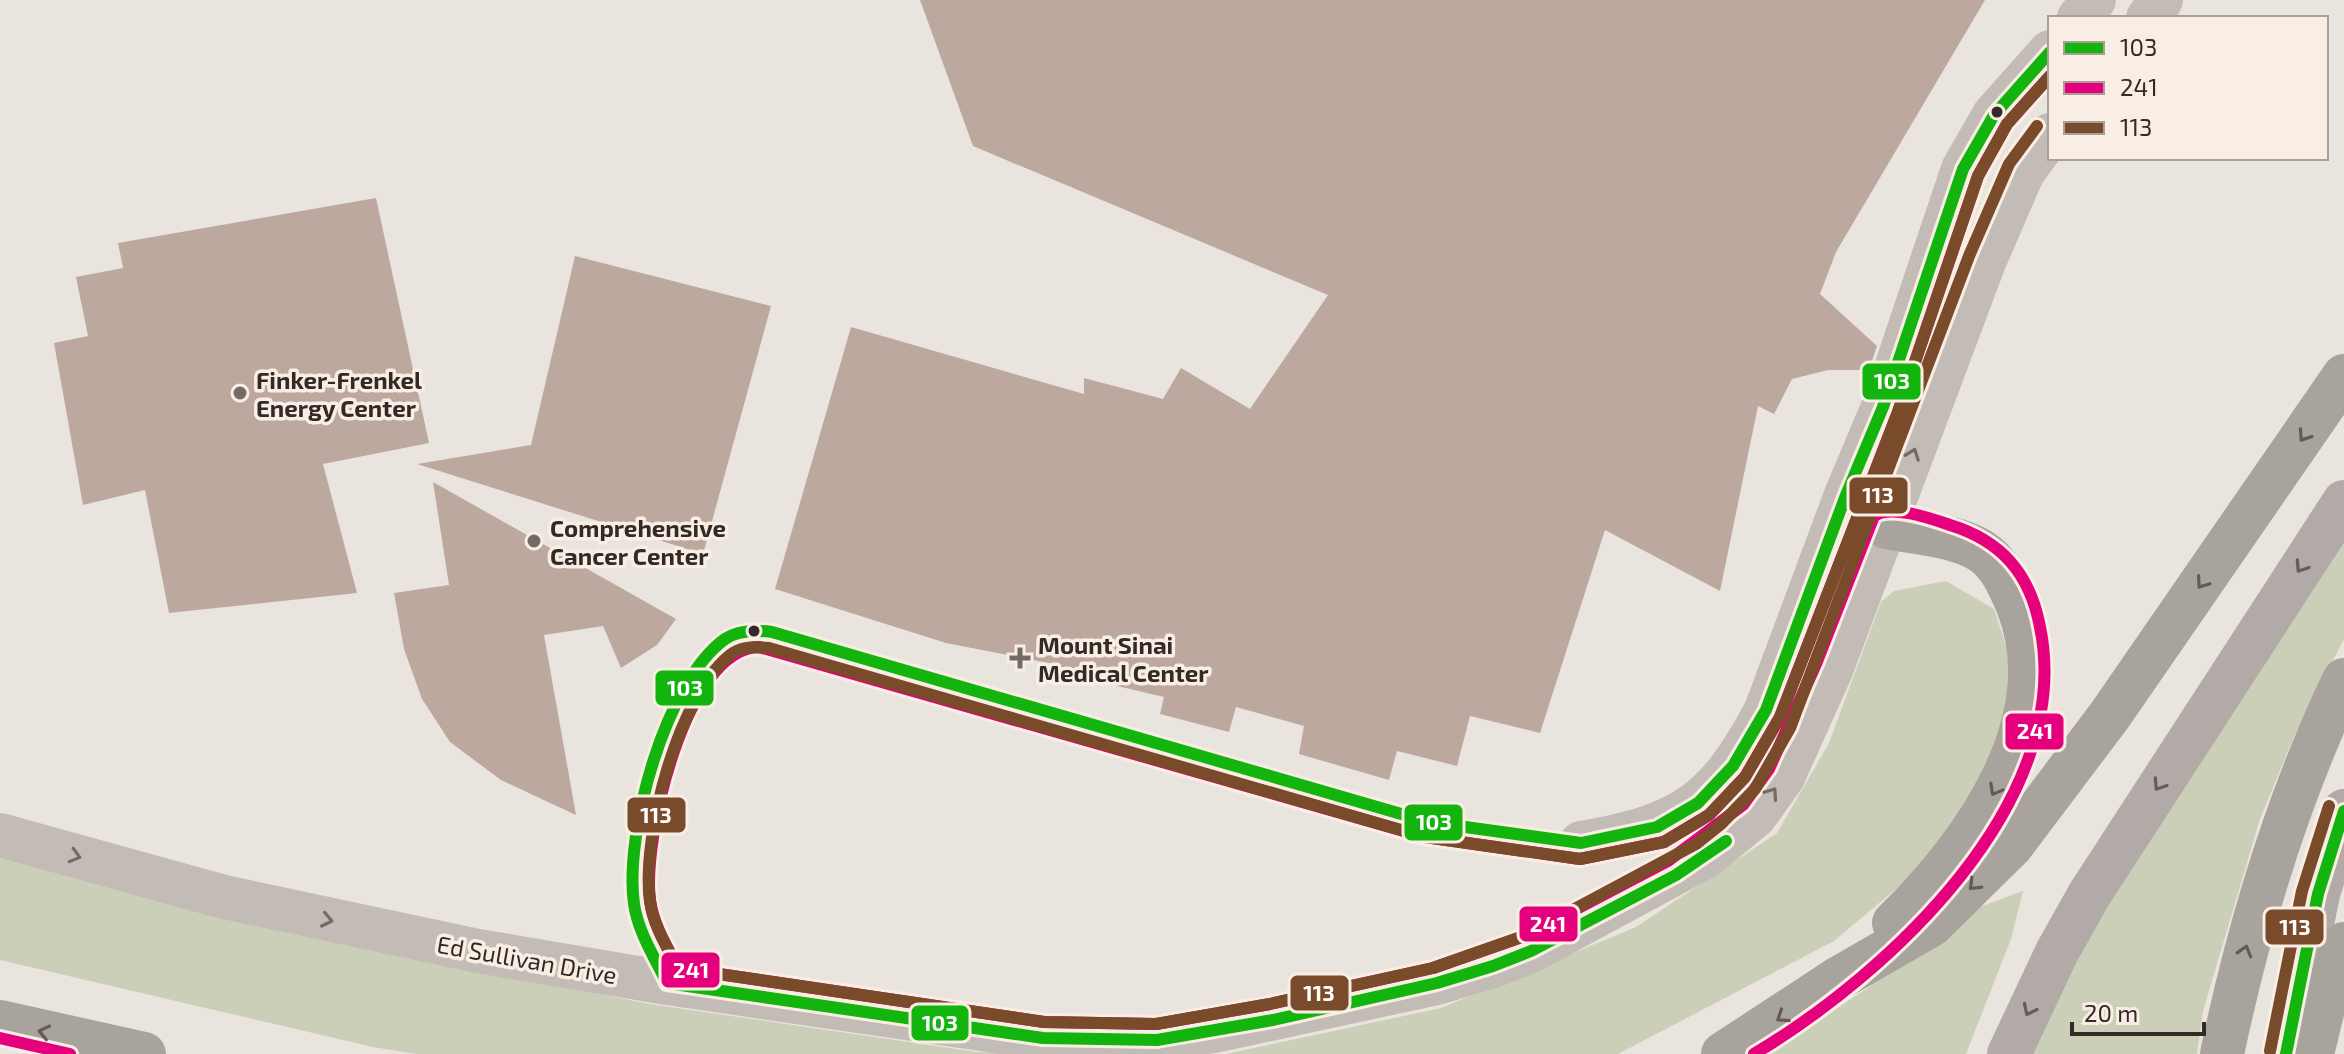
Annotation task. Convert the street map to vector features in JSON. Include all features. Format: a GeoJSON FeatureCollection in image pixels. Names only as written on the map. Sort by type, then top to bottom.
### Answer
{"type":"FeatureCollection","features":[{"type":"Feature","properties":{"kind":"highway"},"geometry":{"type":"LineString","coordinates":[[1723,1054],[1839,978],[1931,925],[2012,845],[2110,715],[2344,376]]}},
{"type":"Feature","properties":{"kind":"highway"},"geometry":{"type":"LineString","coordinates":[[1839,978],[1945,868],[2010,762],[2030,693],[2025,624],[1995,562],[1979,550],[1954,541],[1886,527]]}},
{"type":"Feature","properties":{"kind":"highway"},"geometry":{"type":"LineString","coordinates":[[2222,1054],[2238,974],[2264,884],[2296,790],[2344,680]]}},
{"type":"Feature","properties":{"kind":"highway"},"geometry":{"type":"LineString","coordinates":[[2312,1054],[2328,988],[2344,944]]}},
{"type":"Feature","properties":{"kind":"highway"},"geometry":{"type":"LineString","coordinates":[[0,1022],[144,1054]]}},
{"type":"Feature","properties":{"kind":"main road"},"geometry":{"type":"LineString","coordinates":[[2009,1054],[2057,952],[2097,882],[2344,502]]}},
{"type":"Feature","properties":{"kind":"main road"},"geometry":{"type":"LineString","coordinates":[[2286,1054],[2318,894],[2344,811]]}},
{"type":"Feature","properties":{"kind":"street"},"geometry":{"type":"LineString","coordinates":[[2081,16],[2094,0]]}},
{"type":"Feature","properties":{"kind":"street"},"geometry":{"type":"LineString","coordinates":[[1581,843],[1657,827],[1679,817],[1718,786],[1748,743],[1766,710],[1846,495],[1883,407],[1963,169],[1994,115],[2048,54]]}},
{"type":"Feature","properties":{"kind":"street","name":"Ed Sullivan Drive"},"geometry":{"type":"LineString","coordinates":[[0,835],[169,883],[478,951],[667,983],[1043,1038],[1157,1040],[1214,1031],[1437,983],[1493,966],[1531,951],[1705,857],[1755,816],[1783,777],[1831,670],[1984,262],[2023,172],[2048,138]]}},
{"type":"Feature","properties":{"kind":"green space"},"geometry":{"type":"Polygon","coordinates":[[[2344,518],[2344,639],[2295,734],[2260,819],[2203,1011],[2197,1054],[2024,1054],[2095,910],[2344,518]]]}},
{"type":"Feature","properties":{"kind":"green space"},"geometry":{"type":"Polygon","coordinates":[[[1946,581],[1994,609],[2009,655],[2007,721],[1974,798],[1908,879],[1834,941],[1618,1054],[1226,1054],[1441,1008],[1636,927],[1777,833],[1829,743],[1881,602],[1894,591],[1946,581]]]}},
{"type":"Feature","properties":{"kind":"green space"},"geometry":{"type":"Polygon","coordinates":[[[0,855],[259,926],[650,1004],[977,1052],[1108,1054],[416,1054],[373,1047],[0,960],[0,855]]]}},
{"type":"Feature","properties":{"kind":"green space"},"geometry":{"type":"Polygon","coordinates":[[[2023,891],[2011,939],[1966,1054],[1768,1054],[1866,989],[1974,909],[2023,891]]]}},
{"type":"Feature","properties":{"kind":"building"},"geometry":{"type":"Polygon","coordinates":[[[920,0],[1985,0],[1836,252],[1820,294],[1877,346],[1869,370],[1828,370],[1792,379],[1774,414],[1758,406],[1720,591],[1605,530],[1540,733],[1470,716],[1457,766],[1397,751],[1389,780],[1299,754],[1304,726],[1236,707],[1229,732],[1160,714],[1164,697],[1058,672],[1059,665],[946,643],[775,589],[851,327],[1084,394],[1084,378],[1163,399],[1181,368],[1250,409],[1328,295],[973,146],[920,0]]]}},
{"type":"Feature","properties":{"kind":"building","name":"Finker-Frenkel Energy Center"},"geometry":{"type":"Polygon","coordinates":[[[376,198],[429,443],[323,464],[357,593],[169,613],[145,490],[83,505],[54,343],[88,336],[76,277],[123,268],[118,243],[376,198]]]}},
{"type":"Feature","properties":{"kind":"building"},"geometry":{"type":"Polygon","coordinates":[[[575,256],[771,306],[703,554],[417,464],[531,445],[575,256]]]}},
{"type":"Feature","properties":{"kind":"building"},"geometry":{"type":"Polygon","coordinates":[[[433,482],[676,619],[657,645],[621,668],[603,626],[544,635],[576,815],[501,780],[450,742],[422,699],[404,649],[394,593],[449,585],[433,482]]]}},
{"type":"Feature","properties":{"kind":"transit line","name":"103"},"geometry":{"type":"LineString","coordinates":[[667,983],[643,935],[634,904],[636,839],[643,801],[653,761],[684,689],[703,660],[725,639],[741,632],[772,632],[1429,822],[1581,843],[1657,827],[1698,803],[1733,766],[1766,710],[1846,495],[1883,407],[1963,169],[1994,115],[2048,54]]}},
{"type":"Feature","properties":{"kind":"transit line","name":"241"},"geometry":{"type":"LineString","coordinates":[[1754,1054],[1806,1020],[1860,978],[1913,930],[1961,876],[2001,817],[2029,756],[2044,692],[2040,627],[2035,608],[2029,591],[2011,562],[1985,540],[1968,532],[1912,514],[1891,512],[1874,516],[1816,664],[1769,769],[1743,805],[1668,861],[1525,936],[1433,968],[1270,1004],[1156,1024],[1044,1022],[678,968],[657,927],[650,900],[649,872],[661,794],[690,712],[710,679],[733,656],[759,647],[1425,837],[1580,859],[1664,842],[1709,815],[1745,777],[1780,717],[1898,412],[1978,176],[2007,124],[2048,78]]}},
{"type":"Feature","properties":{"kind":"transit line","name":"113"},"geometry":{"type":"LineString","coordinates":[[2037,126],[2009,164],[1969,256],[1790,728],[1755,789],[1721,824],[1696,844],[1524,936],[1433,968],[1270,1004],[1156,1024],[1044,1022],[678,968],[657,927],[650,901],[649,874],[658,804],[681,731],[696,699],[714,672],[733,653],[746,648],[769,648],[1425,837],[1580,859],[1664,842],[1709,815],[1745,777],[1780,717],[1898,412],[1978,176],[2007,124],[2048,78]]}},
{"type":"Feature","properties":{"kind":"transit line","name":"113"},"geometry":{"type":"LineString","coordinates":[[2270,1051],[2302,891],[2329,806]]}},
{"type":"Feature","properties":{"kind":"transit line","name":"103"},"geometry":{"type":"LineString","coordinates":[[2286,1054],[2318,894],[2344,811]]}},
{"type":"Feature","properties":{"kind":"transit line","name":"103"},"geometry":{"type":"LineString","coordinates":[[667,983],[1043,1038],[1157,1040],[1273,1020],[1437,983],[1493,966],[1531,951],[1676,875],[1726,841]]}},
{"type":"Feature","properties":{"kind":"transit line","name":"241"},"geometry":{"type":"LineString","coordinates":[[0,1038],[70,1054]]}},
{"type":"Feature","properties":{"kind":"place","name":"Finker-Frenkel Energy Center"},"geometry":{"type":"Point","coordinates":[240,393]}},
{"type":"Feature","properties":{"kind":"place","name":"Comprehensive Cancer Center"},"geometry":{"type":"Point","coordinates":[534,541]}},
{"type":"Feature","properties":{"kind":"place","name":"Mount Sinai Medical Center"},"geometry":{"type":"Point","coordinates":[1020,658]}}]}
